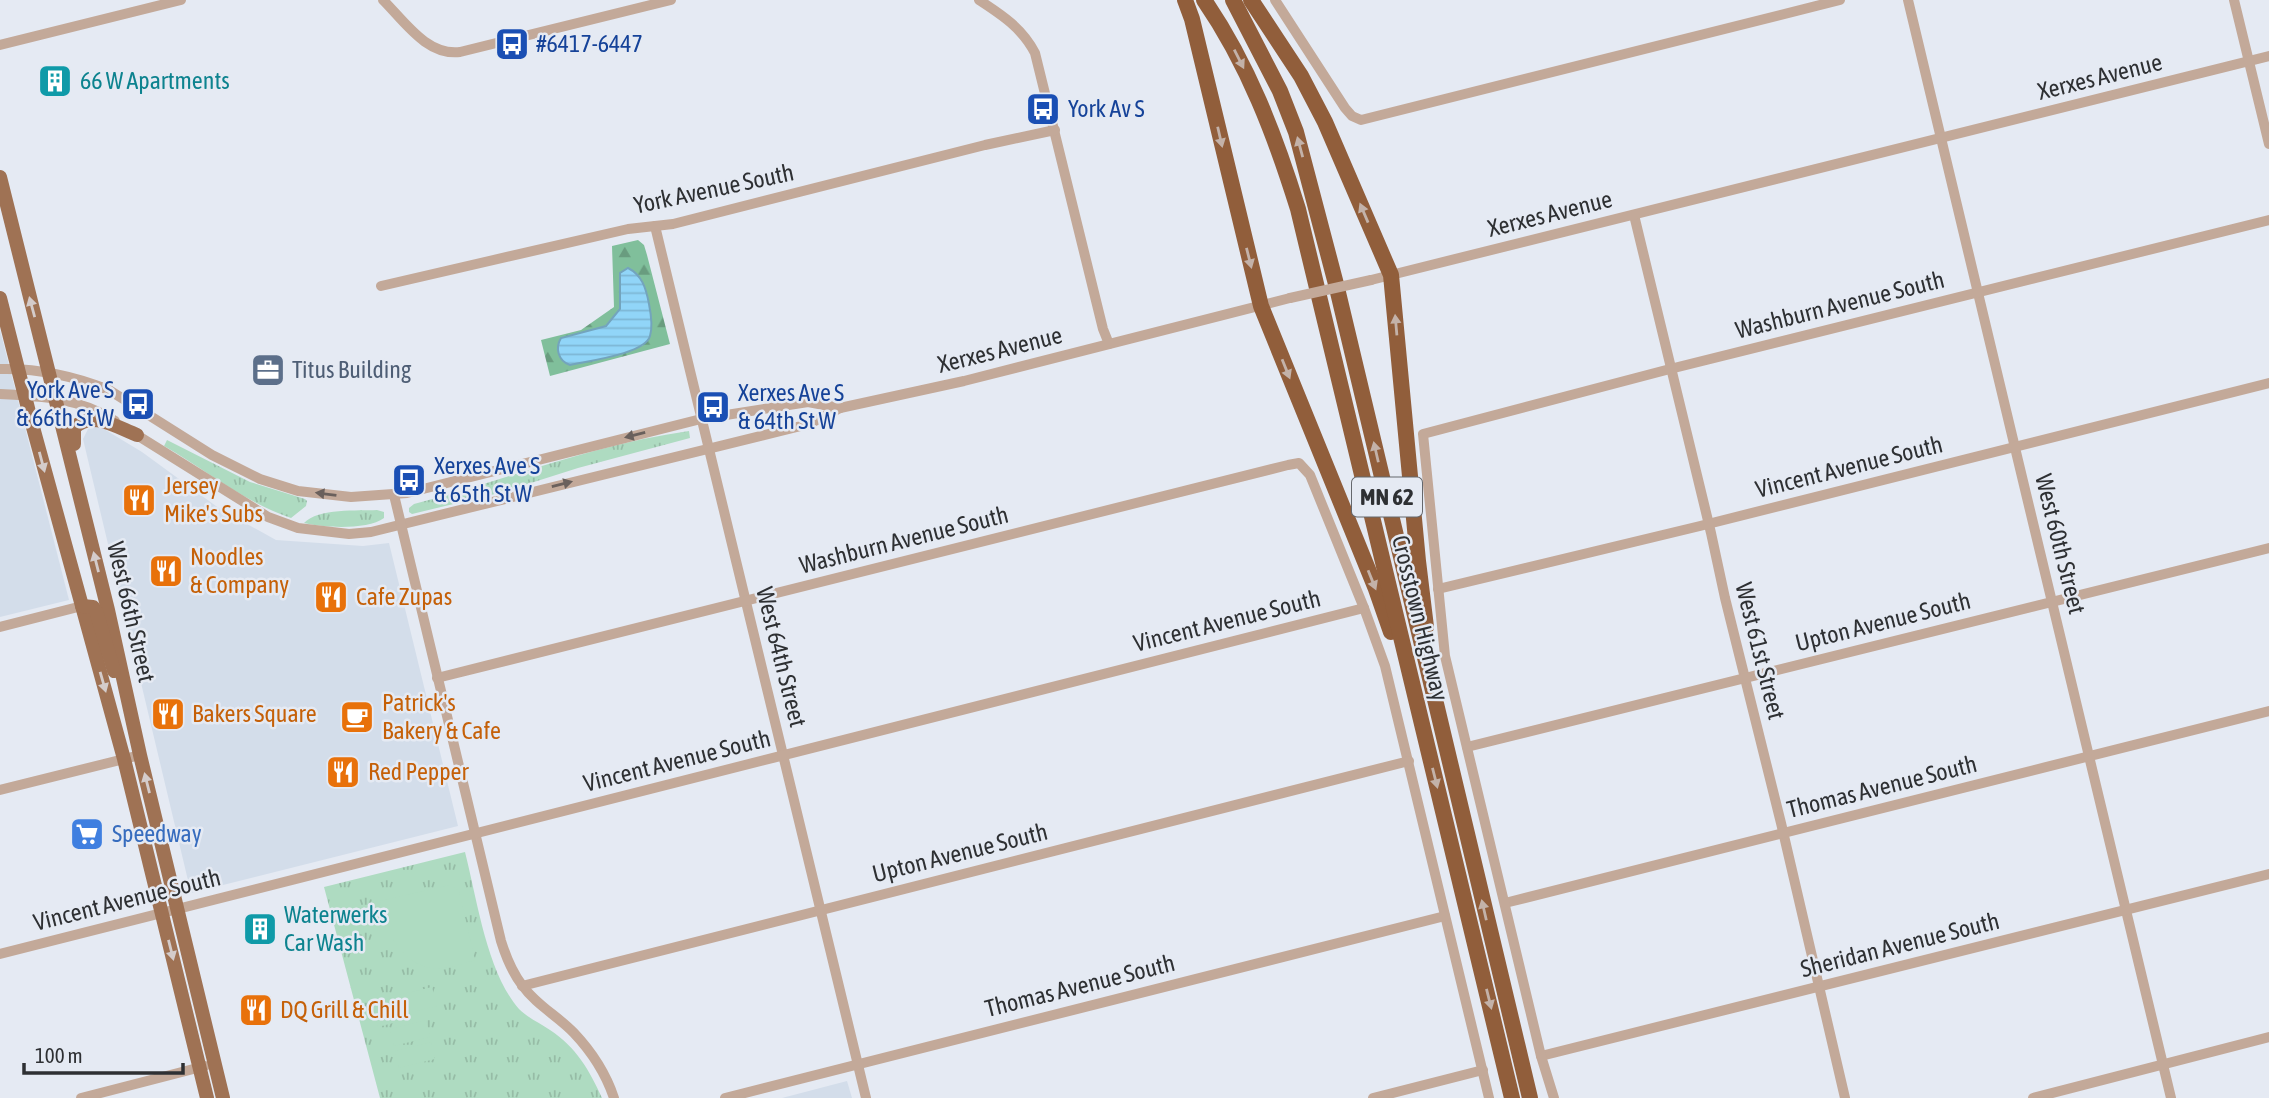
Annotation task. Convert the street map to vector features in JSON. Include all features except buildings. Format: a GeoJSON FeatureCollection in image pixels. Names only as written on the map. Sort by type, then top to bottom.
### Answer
{"type":"FeatureCollection","features":[{"type":"Feature","properties":{"kind":"highway"},"geometry":{"type":"LineString","coordinates":[[1185,0],[1192,19],[1261,306],[1428,710]]}},
{"type":"Feature","properties":{"kind":"highway","name":"Crosstown Highway"},"geometry":{"type":"LineString","coordinates":[[1204,0],[1238,56],[1264,111],[1294,197],[1428,710],[1504,1028],[1512,1098]]}},
{"type":"Feature","properties":{"kind":"highway","name":"Crosstown Highway"},"geometry":{"type":"LineString","coordinates":[[1233,0],[1280,91],[1296,132],[1339,297],[1428,710]]}},
{"type":"Feature","properties":{"kind":"highway"},"geometry":{"type":"LineString","coordinates":[[1251,0],[1301,76],[1325,122],[1391,275],[1418,561],[1428,710]]}},
{"type":"Feature","properties":{"kind":"highway"},"geometry":{"type":"LineString","coordinates":[[1504,1028],[1506,1098]]}},
{"type":"Feature","properties":{"kind":"highway"},"geometry":{"type":"LineString","coordinates":[[1504,1028],[1538,1098]]}},
{"type":"Feature","properties":{"kind":"highway","name":"Crosstown Highway"},"geometry":{"type":"LineString","coordinates":[[1504,1028],[1530,1098]]}},
{"type":"Feature","properties":{"kind":"main road","name":"West 66th Street"},"geometry":{"type":"LineString","coordinates":[[0,177],[84,511],[223,1098]]}},
{"type":"Feature","properties":{"kind":"main road","name":"West 66th Street"},"geometry":{"type":"LineString","coordinates":[[0,298],[124,759],[207,1098]]}},
{"type":"Feature","properties":{"kind":"main road"},"geometry":{"type":"LineString","coordinates":[[84,511],[72,434],[74,428],[85,421],[98,419],[137,435]]}},
{"type":"Feature","properties":{"kind":"main road"},"geometry":{"type":"LineString","coordinates":[[82,606],[93,607],[96,611],[112,668],[126,690]]}},
{"type":"Feature","properties":{"kind":"street"},"geometry":{"type":"LineString","coordinates":[[0,45],[181,0]]}},
{"type":"Feature","properties":{"kind":"street"},"geometry":{"type":"LineString","coordinates":[[383,0],[425,43],[447,54],[671,0]]}},
{"type":"Feature","properties":{"kind":"street"},"geometry":{"type":"LineString","coordinates":[[979,0],[1007,19],[1028,40],[1040,67],[1103,329],[1109,344]]}},
{"type":"Feature","properties":{"kind":"street"},"geometry":{"type":"LineString","coordinates":[[1275,0],[1345,108],[1352,116],[1361,120],[1840,0]]}},
{"type":"Feature","properties":{"kind":"street","name":"West 60th Street"},"geometry":{"type":"LineString","coordinates":[[1908,0],[2090,757],[2124,911],[2171,1098]]}},
{"type":"Feature","properties":{"kind":"street"},"geometry":{"type":"LineString","coordinates":[[2234,0],[2269,144]]}},
{"type":"Feature","properties":{"kind":"street","name":"Xerxes Avenue"},"geometry":{"type":"LineString","coordinates":[[401,525],[809,424],[840,408],[964,381],[2269,56]]}},
{"type":"Feature","properties":{"kind":"street","name":"York Avenue South"},"geometry":{"type":"LineString","coordinates":[[381,286],[628,229],[673,224],[985,145],[1055,130]]}},
{"type":"Feature","properties":{"kind":"street","name":"West 61st Street"},"geometry":{"type":"LineString","coordinates":[[1634,215],[1845,1098]]}},
{"type":"Feature","properties":{"kind":"street","name":"Washburn Avenue South"},"geometry":{"type":"LineString","coordinates":[[1438,589],[1423,434],[1670,369],[2269,220]]}},
{"type":"Feature","properties":{"kind":"street","name":"West 64th Street"},"geometry":{"type":"LineString","coordinates":[[654,226],[866,1098]]}},
{"type":"Feature","properties":{"kind":"street"},"geometry":{"type":"LineString","coordinates":[[0,369],[50,372],[109,390],[212,455],[260,479],[298,491],[338,496],[394,495],[501,941],[522,986],[573,1032],[592,1055],[614,1098]]}},
{"type":"Feature","properties":{"kind":"street","name":"Vincent Avenue South"},"geometry":{"type":"LineString","coordinates":[[1438,589],[1709,524],[2269,383]]}},
{"type":"Feature","properties":{"kind":"street"},"geometry":{"type":"LineString","coordinates":[[0,394],[56,398],[83,404],[111,418],[268,516],[299,528],[349,534],[401,525]]}},
{"type":"Feature","properties":{"kind":"street","name":"Xerxes Avenue"},"geometry":{"type":"LineString","coordinates":[[394,495],[701,419],[808,402],[840,408]]}},
{"type":"Feature","properties":{"kind":"street","name":"Washburn Avenue South"},"geometry":{"type":"LineString","coordinates":[[437,678],[1299,463],[1310,475],[1364,608]]}},
{"type":"Feature","properties":{"kind":"street","name":"Upton Avenue South"},"geometry":{"type":"LineString","coordinates":[[1467,747],[2269,548]]}},
{"type":"Feature","properties":{"kind":"street"},"geometry":{"type":"LineString","coordinates":[[1438,589],[1445,656],[1553,1098]]}},
{"type":"Feature","properties":{"kind":"street"},"geometry":{"type":"LineString","coordinates":[[0,627],[82,606]]}},
{"type":"Feature","properties":{"kind":"street"},"geometry":{"type":"LineString","coordinates":[[1364,608],[1385,666],[1489,1098]]}},
{"type":"Feature","properties":{"kind":"street","name":"Vincent Avenue South"},"geometry":{"type":"LineString","coordinates":[[0,954],[1364,608]]}},
{"type":"Feature","properties":{"kind":"street","name":"Thomas Avenue South"},"geometry":{"type":"LineString","coordinates":[[1505,902],[2269,711]]}},
{"type":"Feature","properties":{"kind":"street"},"geometry":{"type":"LineString","coordinates":[[0,790],[140,755]]}},
{"type":"Feature","properties":{"kind":"street","name":"Upton Avenue South"},"geometry":{"type":"LineString","coordinates":[[522,986],[1409,761]]}},
{"type":"Feature","properties":{"kind":"street","name":"Sheridan Avenue South"},"geometry":{"type":"LineString","coordinates":[[1541,1056],[2269,874]]}},
{"type":"Feature","properties":{"kind":"street","name":"Thomas Avenue South"},"geometry":{"type":"LineString","coordinates":[[725,1098],[1445,916]]}},
{"type":"Feature","properties":{"kind":"street"},"geometry":{"type":"LineString","coordinates":[[2033,1098],[2269,1037]]}},
{"type":"Feature","properties":{"kind":"street"},"geometry":{"type":"LineString","coordinates":[[81,1098],[215,1064]]}},
{"type":"Feature","properties":{"kind":"street"},"geometry":{"type":"LineString","coordinates":[[1373,1098],[1483,1070]]}},
{"type":"Feature","properties":{"kind":"shaded area"},"geometry":{"type":"Polygon","coordinates":[[[0,330],[69,600],[0,617],[0,330]]]}},
{"type":"Feature","properties":{"kind":"shaded area"},"geometry":{"type":"Polygon","coordinates":[[[99,426],[142,452],[220,509],[276,540],[363,546],[389,543],[458,826],[191,893],[83,439],[88,429],[99,426]]]}},
{"type":"Feature","properties":{"kind":"shaded area"},"geometry":{"type":"Polygon","coordinates":[[[847,1081],[852,1098],[782,1098],[847,1081]]]}},
{"type":"Feature","properties":{"kind":"green space"},"geometry":{"type":"Polygon","coordinates":[[[638,240],[644,245],[670,344],[550,376],[541,340],[581,330],[614,307],[612,246],[638,240]],[[620,273],[620,309],[605,326],[561,338],[643,346],[620,273]]]}},
{"type":"Feature","properties":{"kind":"green space"},"geometry":{"type":"Polygon","coordinates":[[[689,431],[690,438],[578,468],[499,493],[412,514],[409,512],[409,508],[414,504],[550,463],[689,431]]]}},
{"type":"Feature","properties":{"kind":"green space"},"geometry":{"type":"Polygon","coordinates":[[[167,440],[250,482],[305,499],[306,506],[291,518],[257,503],[164,446],[167,440]]]}},
{"type":"Feature","properties":{"kind":"green space"},"geometry":{"type":"Polygon","coordinates":[[[377,510],[384,512],[384,518],[368,525],[334,527],[304,523],[310,518],[328,513],[377,510]]]}},
{"type":"Feature","properties":{"kind":"green space"},"geometry":{"type":"Polygon","coordinates":[[[465,852],[484,935],[508,994],[519,1009],[559,1037],[575,1052],[602,1098],[380,1098],[324,887],[465,852]]]}},
{"type":"Feature","properties":{"kind":"green space"},"geometry":{"type":"Polygon","coordinates":[[[450,885],[459,891],[475,960],[444,968],[426,967],[400,949],[389,931],[380,901],[450,885]]]}},
{"type":"Feature","properties":{"kind":"green space"},"geometry":{"type":"Polygon","coordinates":[[[432,987],[437,1006],[403,1014],[399,995],[432,987]]]}},
{"type":"Feature","properties":{"kind":"green space"},"geometry":{"type":"Polygon","coordinates":[[[394,997],[401,1021],[378,1027],[372,1003],[394,997]]]}},
{"type":"Feature","properties":{"kind":"green space"},"geometry":{"type":"Polygon","coordinates":[[[426,1020],[430,1037],[394,1046],[390,1029],[426,1020]]]}},
{"type":"Feature","properties":{"kind":"green space"},"geometry":{"type":"Polygon","coordinates":[[[431,1042],[435,1059],[399,1068],[395,1051],[431,1042]]]}},
{"type":"Feature","properties":{"kind":"water"},"geometry":{"type":"Polygon","coordinates":[[[628,268],[643,283],[650,308],[650,336],[638,348],[627,352],[570,365],[566,363],[559,354],[561,338],[606,326],[620,309],[620,273],[628,268]]]}},
{"type":"Feature","properties":{"kind":"place","name":"#6417-6447"},"geometry":{"type":"Point","coordinates":[512,44]}},
{"type":"Feature","properties":{"kind":"place","name":"66 W Apartments"},"geometry":{"type":"Point","coordinates":[55,81]}},
{"type":"Feature","properties":{"kind":"place","name":"York Av S"},"geometry":{"type":"Point","coordinates":[1043,109]}},
{"type":"Feature","properties":{"kind":"place","name":"Titus Building"},"geometry":{"type":"Point","coordinates":[268,370]}},
{"type":"Feature","properties":{"kind":"place","name":"York Ave S & 66th St W"},"geometry":{"type":"Point","coordinates":[138,404]}},
{"type":"Feature","properties":{"kind":"place","name":"Xerxes Ave S & 64th St W"},"geometry":{"type":"Point","coordinates":[713,407]}},
{"type":"Feature","properties":{"kind":"place","name":"Xerxes Ave S & 65th St W"},"geometry":{"type":"Point","coordinates":[409,480]}},
{"type":"Feature","properties":{"kind":"place","name":"Jersey Mike's Subs"},"geometry":{"type":"Point","coordinates":[139,500]}},
{"type":"Feature","properties":{"kind":"place","name":"Noodles & Company"},"geometry":{"type":"Point","coordinates":[166,571]}},
{"type":"Feature","properties":{"kind":"place","name":"Cafe Zupas"},"geometry":{"type":"Point","coordinates":[331,597]}},
{"type":"Feature","properties":{"kind":"place","name":"Bakers Square"},"geometry":{"type":"Point","coordinates":[168,714]}},
{"type":"Feature","properties":{"kind":"place","name":"Patrick's Bakery & Cafe"},"geometry":{"type":"Point","coordinates":[357,717]}},
{"type":"Feature","properties":{"kind":"place","name":"Red Pepper"},"geometry":{"type":"Point","coordinates":[343,772]}},
{"type":"Feature","properties":{"kind":"place","name":"Speedway"},"geometry":{"type":"Point","coordinates":[87,834]}},
{"type":"Feature","properties":{"kind":"place","name":"Waterwerks Car Wash"},"geometry":{"type":"Point","coordinates":[260,929]}},
{"type":"Feature","properties":{"kind":"place","name":"DQ Grill & Chill"},"geometry":{"type":"Point","coordinates":[256,1010]}}]}
